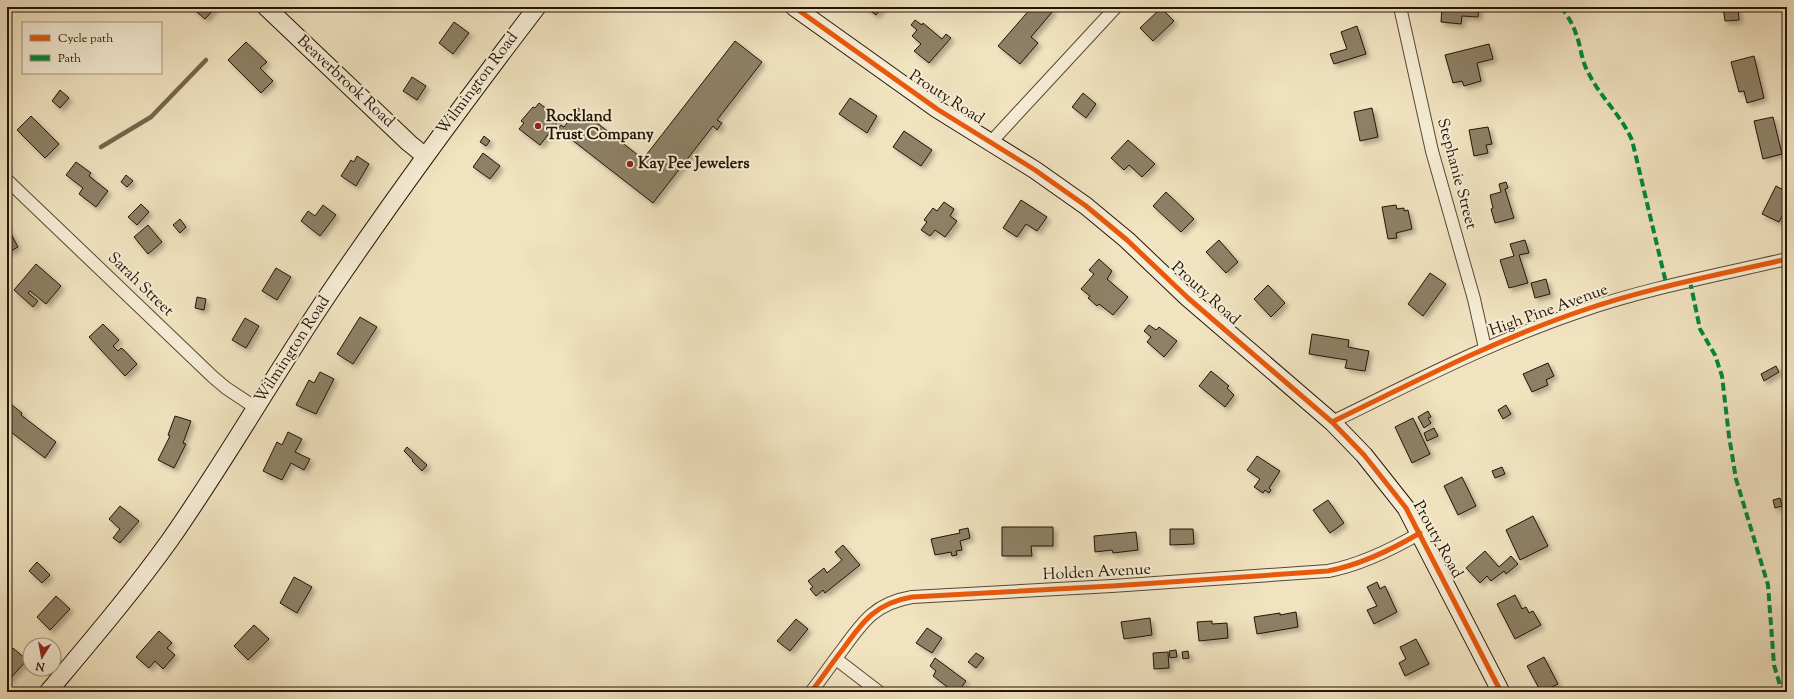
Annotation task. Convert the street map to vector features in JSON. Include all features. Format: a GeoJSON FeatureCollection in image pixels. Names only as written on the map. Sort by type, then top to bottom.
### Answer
{"type":"FeatureCollection","features":[{"type":"Feature","properties":{"kind":"street","name":"Beaverbrook Road"},"geometry":{"type":"LineString","coordinates":[[266,7],[409,143],[425,156]]}},
{"type":"Feature","properties":{"kind":"street","name":"Wilmington Road"},"geometry":{"type":"LineString","coordinates":[[48,692],[158,556],[213,476],[328,296],[425,156],[537,7]]}},
{"type":"Feature","properties":{"kind":"street","name":"Prouty Road"},"geometry":{"type":"LineString","coordinates":[[794,7],[925,100],[1035,170],[1104,220],[1188,298],[1332,422],[1381,474],[1406,508],[1501,692]]}},
{"type":"Feature","properties":{"kind":"street"},"geometry":{"type":"LineString","coordinates":[[991,142],[1116,7]]}},
{"type":"Feature","properties":{"kind":"street","name":"Stephanie Street"},"geometry":{"type":"LineString","coordinates":[[1400,7],[1432,151],[1474,299],[1485,348]]}},
{"type":"Feature","properties":{"kind":"street","name":"Sarah Street"},"geometry":{"type":"LineString","coordinates":[[7,180],[213,377],[226,388],[256,408]]}},
{"type":"Feature","properties":{"kind":"street","name":"High Pine Avenue"},"geometry":{"type":"LineString","coordinates":[[1332,422],[1485,348],[1580,311],[1615,300],[1787,259]]}},
{"type":"Feature","properties":{"kind":"street","name":"Holden Avenue"},"geometry":{"type":"LineString","coordinates":[[811,692],[859,627],[870,615],[889,603],[904,598],[1328,571],[1360,562],[1420,533]]}},
{"type":"Feature","properties":{"kind":"street"},"geometry":{"type":"LineString","coordinates":[[836,659],[879,692]]}},
{"type":"Feature","properties":{"kind":"building"},"geometry":{"type":"Polygon","coordinates":[[[191,7],[216,7],[205,19],[191,7]]]}},
{"type":"Feature","properties":{"kind":"building"},"geometry":{"type":"Polygon","coordinates":[[[865,7],[882,7],[876,15],[865,7]]]}},
{"type":"Feature","properties":{"kind":"building"},"geometry":{"type":"Polygon","coordinates":[[[1032,7],[1048,7],[1053,11],[1031,37],[1038,43],[1020,64],[998,46],[1032,7]]]}},
{"type":"Feature","properties":{"kind":"building"},"geometry":{"type":"Polygon","coordinates":[[[1442,7],[1479,7],[1478,17],[1462,16],[1461,24],[1441,22],[1442,7]]]}},
{"type":"Feature","properties":{"kind":"building"},"geometry":{"type":"Polygon","coordinates":[[[1723,7],[1738,7],[1739,20],[1725,21],[1723,7]]]}},
{"type":"Feature","properties":{"kind":"building"},"geometry":{"type":"Polygon","coordinates":[[[1161,8],[1174,21],[1153,41],[1140,28],[1161,8]]]}},
{"type":"Feature","properties":{"kind":"building"},"geometry":{"type":"Polygon","coordinates":[[[915,20],[922,25],[923,23],[942,39],[946,34],[951,38],[929,63],[914,51],[921,44],[912,36],[917,30],[911,25],[915,20]]]}},
{"type":"Feature","properties":{"kind":"building"},"geometry":{"type":"Polygon","coordinates":[[[454,22],[469,33],[453,54],[439,43],[454,22]]]}},
{"type":"Feature","properties":{"kind":"building"},"geometry":{"type":"Polygon","coordinates":[[[1357,26],[1366,54],[1334,64],[1330,54],[1347,49],[1341,32],[1357,26]]]}},
{"type":"Feature","properties":{"kind":"building"},"geometry":{"type":"Polygon","coordinates":[[[735,41],[762,62],[717,120],[722,123],[717,130],[713,126],[653,203],[558,129],[561,125],[564,127],[578,108],[643,159],[735,41]]]}},
{"type":"Feature","properties":{"kind":"building"},"geometry":{"type":"Polygon","coordinates":[[[246,42],[267,62],[260,68],[273,81],[261,93],[228,60],[246,42]]]}},
{"type":"Feature","properties":{"kind":"building"},"geometry":{"type":"Polygon","coordinates":[[[1489,44],[1493,59],[1477,63],[1481,81],[1464,86],[1462,81],[1453,83],[1445,55],[1489,44]]]}},
{"type":"Feature","properties":{"kind":"building"},"geometry":{"type":"Polygon","coordinates":[[[1754,56],[1764,98],[1747,103],[1744,91],[1739,92],[1731,62],[1754,56]]]}},
{"type":"Feature","properties":{"kind":"building"},"geometry":{"type":"Polygon","coordinates":[[[412,77],[426,86],[417,100],[403,91],[412,77]]]}},
{"type":"Feature","properties":{"kind":"building"},"geometry":{"type":"Polygon","coordinates":[[[60,90],[69,98],[60,108],[52,101],[60,90]]]}},
{"type":"Feature","properties":{"kind":"building"},"geometry":{"type":"Polygon","coordinates":[[[1083,93],[1096,104],[1086,118],[1072,107],[1083,93]]]}},
{"type":"Feature","properties":{"kind":"building"},"geometry":{"type":"Polygon","coordinates":[[[850,98],[877,116],[867,133],[839,114],[850,98]]]}},
{"type":"Feature","properties":{"kind":"building","name":"Rockland Trust Company"},"geometry":{"type":"Polygon","coordinates":[[[539,103],[560,119],[540,145],[519,129],[524,123],[521,121],[533,107],[535,108],[539,103]]]}},
{"type":"Feature","properties":{"kind":"building"},"geometry":{"type":"Polygon","coordinates":[[[1372,108],[1378,137],[1360,141],[1354,112],[1372,108]]]}},
{"type":"Feature","properties":{"kind":"building"},"geometry":{"type":"Polygon","coordinates":[[[31,116],[59,144],[45,158],[17,130],[31,116]]]}},
{"type":"Feature","properties":{"kind":"building"},"geometry":{"type":"Polygon","coordinates":[[[1773,117],[1782,154],[1763,159],[1754,121],[1773,117]]]}},
{"type":"Feature","properties":{"kind":"building"},"geometry":{"type":"Polygon","coordinates":[[[1488,127],[1492,144],[1486,145],[1488,153],[1474,156],[1469,130],[1488,127]]]}},
{"type":"Feature","properties":{"kind":"building"},"geometry":{"type":"Polygon","coordinates":[[[904,131],[932,150],[921,166],[893,147],[904,131]]]}},
{"type":"Feature","properties":{"kind":"building"},"geometry":{"type":"Polygon","coordinates":[[[484,136],[490,141],[486,146],[480,142],[484,136]]]}},
{"type":"Feature","properties":{"kind":"building"},"geometry":{"type":"Polygon","coordinates":[[[1128,140],[1155,164],[1142,177],[1129,165],[1124,170],[1111,158],[1128,140]]]}},
{"type":"Feature","properties":{"kind":"building"},"geometry":{"type":"Polygon","coordinates":[[[483,153],[500,166],[490,179],[473,167],[483,153]]]}},
{"type":"Feature","properties":{"kind":"building"},"geometry":{"type":"Polygon","coordinates":[[[357,156],[369,164],[356,186],[341,176],[351,160],[354,162],[357,156]]]}},
{"type":"Feature","properties":{"kind":"building"},"geometry":{"type":"Polygon","coordinates":[[[76,162],[91,173],[89,176],[108,191],[96,207],[79,194],[83,188],[66,175],[76,162]]]}},
{"type":"Feature","properties":{"kind":"building"},"geometry":{"type":"Polygon","coordinates":[[[126,175],[133,181],[127,187],[121,182],[126,175]]]}},
{"type":"Feature","properties":{"kind":"building"},"geometry":{"type":"Polygon","coordinates":[[[1506,182],[1508,188],[1505,189],[1514,218],[1495,223],[1491,209],[1493,208],[1490,195],[1501,192],[1499,184],[1506,182]]]}},
{"type":"Feature","properties":{"kind":"building"},"geometry":{"type":"Polygon","coordinates":[[[1776,186],[1787,192],[1787,207],[1779,222],[1762,214],[1776,186]]]}},
{"type":"Feature","properties":{"kind":"building"},"geometry":{"type":"Polygon","coordinates":[[[1166,192],[1194,219],[1181,232],[1153,206],[1166,192]]]}},
{"type":"Feature","properties":{"kind":"building"},"geometry":{"type":"Polygon","coordinates":[[[1021,200],[1047,217],[1037,231],[1026,224],[1017,237],[1003,228],[1021,200]]]}},
{"type":"Feature","properties":{"kind":"building"},"geometry":{"type":"Polygon","coordinates":[[[944,202],[954,209],[950,216],[957,221],[945,237],[935,230],[930,236],[921,230],[927,222],[924,220],[933,208],[937,211],[944,202]]]}},
{"type":"Feature","properties":{"kind":"building"},"geometry":{"type":"Polygon","coordinates":[[[141,204],[149,212],[137,225],[128,217],[141,204]]]}},
{"type":"Feature","properties":{"kind":"building"},"geometry":{"type":"Polygon","coordinates":[[[323,205],[336,215],[320,236],[301,221],[308,211],[315,216],[323,205]]]}},
{"type":"Feature","properties":{"kind":"building"},"geometry":{"type":"Polygon","coordinates":[[[1396,205],[1397,209],[1404,208],[1404,211],[1408,210],[1412,229],[1396,233],[1397,238],[1388,239],[1382,207],[1396,205]]]}},
{"type":"Feature","properties":{"kind":"building"},"geometry":{"type":"Polygon","coordinates":[[[180,219],[186,227],[180,233],[173,225],[180,219]]]}},
{"type":"Feature","properties":{"kind":"building"},"geometry":{"type":"Polygon","coordinates":[[[148,225],[162,242],[148,254],[134,237],[148,225]]]}},
{"type":"Feature","properties":{"kind":"building"},"geometry":{"type":"Polygon","coordinates":[[[7,228],[18,247],[7,253],[7,228]]]}},
{"type":"Feature","properties":{"kind":"building"},"geometry":{"type":"Polygon","coordinates":[[[1219,240],[1238,262],[1226,273],[1206,252],[1219,240]]]}},
{"type":"Feature","properties":{"kind":"building"},"geometry":{"type":"Polygon","coordinates":[[[1525,240],[1529,253],[1519,255],[1528,283],[1509,288],[1500,260],[1514,256],[1510,244],[1525,240]]]}},
{"type":"Feature","properties":{"kind":"building"},"geometry":{"type":"Polygon","coordinates":[[[1099,259],[1112,271],[1107,279],[1128,297],[1113,315],[1099,304],[1097,306],[1088,298],[1090,296],[1081,289],[1094,274],[1089,270],[1099,259]]]}},
{"type":"Feature","properties":{"kind":"building"},"geometry":{"type":"Polygon","coordinates":[[[36,264],[61,286],[46,304],[30,291],[28,293],[38,301],[33,307],[14,290],[36,264]]]}},
{"type":"Feature","properties":{"kind":"building"},"geometry":{"type":"Polygon","coordinates":[[[276,268],[291,277],[277,300],[262,291],[276,268]]]}},
{"type":"Feature","properties":{"kind":"building"},"geometry":{"type":"Polygon","coordinates":[[[1430,273],[1446,284],[1423,316],[1408,304],[1430,273]]]}},
{"type":"Feature","properties":{"kind":"building"},"geometry":{"type":"Polygon","coordinates":[[[1546,279],[1550,294],[1535,298],[1531,283],[1546,279]]]}},
{"type":"Feature","properties":{"kind":"building"},"geometry":{"type":"Polygon","coordinates":[[[1268,285],[1285,303],[1271,317],[1254,299],[1268,285]]]}},
{"type":"Feature","properties":{"kind":"building"},"geometry":{"type":"Polygon","coordinates":[[[197,297],[206,299],[204,310],[195,308],[197,297]]]}},
{"type":"Feature","properties":{"kind":"building"},"geometry":{"type":"Polygon","coordinates":[[[360,317],[377,327],[353,364],[337,354],[360,317]]]}},
{"type":"Feature","properties":{"kind":"building"},"geometry":{"type":"Polygon","coordinates":[[[245,318],[259,326],[246,348],[232,340],[245,318]]]}},
{"type":"Feature","properties":{"kind":"building"},"geometry":{"type":"Polygon","coordinates":[[[103,324],[119,340],[113,346],[118,351],[121,348],[124,350],[137,364],[125,376],[89,337],[103,324]]]}},
{"type":"Feature","properties":{"kind":"building"},"geometry":{"type":"Polygon","coordinates":[[[1149,325],[1156,330],[1159,327],[1177,341],[1164,357],[1147,342],[1151,337],[1144,331],[1149,325]]]}},
{"type":"Feature","properties":{"kind":"building"},"geometry":{"type":"Polygon","coordinates":[[[1312,334],[1349,340],[1348,347],[1369,351],[1365,371],[1345,368],[1347,360],[1309,354],[1312,334]]]}},
{"type":"Feature","properties":{"kind":"building"},"geometry":{"type":"Polygon","coordinates":[[[1548,363],[1554,376],[1546,380],[1548,385],[1532,392],[1523,374],[1548,363]]]}},
{"type":"Feature","properties":{"kind":"building"},"geometry":{"type":"Polygon","coordinates":[[[1776,366],[1779,372],[1764,381],[1761,374],[1776,366]]]}},
{"type":"Feature","properties":{"kind":"building"},"geometry":{"type":"Polygon","coordinates":[[[1211,371],[1229,386],[1227,388],[1234,395],[1225,407],[1199,386],[1211,371]]]}},
{"type":"Feature","properties":{"kind":"building"},"geometry":{"type":"Polygon","coordinates":[[[320,372],[334,379],[316,414],[296,405],[309,380],[314,383],[320,372]]]}},
{"type":"Feature","properties":{"kind":"building"},"geometry":{"type":"Polygon","coordinates":[[[7,401],[22,413],[21,415],[56,442],[45,458],[7,429],[7,401]]]}},
{"type":"Feature","properties":{"kind":"building"},"geometry":{"type":"Polygon","coordinates":[[[1506,405],[1511,414],[1503,419],[1498,410],[1506,405]]]}},
{"type":"Feature","properties":{"kind":"building"},"geometry":{"type":"Polygon","coordinates":[[[1428,411],[1431,417],[1428,418],[1431,423],[1424,428],[1418,417],[1428,411]]]}},
{"type":"Feature","properties":{"kind":"building"},"geometry":{"type":"Polygon","coordinates":[[[175,416],[191,421],[183,443],[186,444],[174,468],[158,460],[170,436],[168,435],[175,416]]]}},
{"type":"Feature","properties":{"kind":"building"},"geometry":{"type":"Polygon","coordinates":[[[1413,418],[1430,454],[1412,463],[1395,427],[1413,418]]]}},
{"type":"Feature","properties":{"kind":"building"},"geometry":{"type":"Polygon","coordinates":[[[1434,428],[1438,436],[1427,441],[1424,433],[1434,428]]]}},
{"type":"Feature","properties":{"kind":"building"},"geometry":{"type":"Polygon","coordinates":[[[288,432],[302,439],[295,452],[310,459],[304,470],[291,463],[282,480],[263,471],[277,442],[282,445],[288,432]]]}},
{"type":"Feature","properties":{"kind":"building"},"geometry":{"type":"Polygon","coordinates":[[[407,447],[427,465],[422,471],[404,451],[407,447]]]}},
{"type":"Feature","properties":{"kind":"building"},"geometry":{"type":"Polygon","coordinates":[[[1257,456],[1280,471],[1269,488],[1271,490],[1269,493],[1265,490],[1263,493],[1254,487],[1260,479],[1247,470],[1257,456]]]}},
{"type":"Feature","properties":{"kind":"building"},"geometry":{"type":"Polygon","coordinates":[[[1502,467],[1505,474],[1495,478],[1492,471],[1502,467]]]}},
{"type":"Feature","properties":{"kind":"building"},"geometry":{"type":"Polygon","coordinates":[[[1462,477],[1476,506],[1458,515],[1444,486],[1462,477]]]}},
{"type":"Feature","properties":{"kind":"building"},"geometry":{"type":"Polygon","coordinates":[[[1780,498],[1782,506],[1775,508],[1773,500],[1780,498]]]}},
{"type":"Feature","properties":{"kind":"building"},"geometry":{"type":"Polygon","coordinates":[[[1328,500],[1344,523],[1330,533],[1313,510],[1328,500]]]}},
{"type":"Feature","properties":{"kind":"building"},"geometry":{"type":"Polygon","coordinates":[[[120,506],[139,521],[120,543],[113,538],[120,529],[109,519],[120,506]]]}},
{"type":"Feature","properties":{"kind":"building"},"geometry":{"type":"Polygon","coordinates":[[[1533,516],[1548,546],[1520,560],[1506,530],[1533,516]]]}},
{"type":"Feature","properties":{"kind":"building"},"geometry":{"type":"Polygon","coordinates":[[[1002,527],[1053,527],[1053,546],[1031,546],[1032,556],[1002,556],[1002,527]]]}},
{"type":"Feature","properties":{"kind":"building"},"geometry":{"type":"Polygon","coordinates":[[[968,528],[970,538],[960,541],[962,550],[956,551],[957,555],[952,556],[951,552],[935,555],[931,539],[960,533],[959,530],[968,528]]]}},
{"type":"Feature","properties":{"kind":"building"},"geometry":{"type":"Polygon","coordinates":[[[1170,529],[1193,529],[1194,544],[1170,545],[1170,529]]]}},
{"type":"Feature","properties":{"kind":"building"},"geometry":{"type":"Polygon","coordinates":[[[1136,532],[1138,550],[1113,553],[1112,550],[1095,552],[1094,536],[1136,532]]]}},
{"type":"Feature","properties":{"kind":"building"},"geometry":{"type":"Polygon","coordinates":[[[843,545],[860,565],[825,593],[823,590],[816,596],[810,589],[813,587],[808,581],[824,568],[827,573],[842,560],[835,552],[843,545]]]}},
{"type":"Feature","properties":{"kind":"building"},"geometry":{"type":"Polygon","coordinates":[[[1485,551],[1499,567],[1511,556],[1518,564],[1506,574],[1504,571],[1491,581],[1487,576],[1480,583],[1466,568],[1485,551]]]}},
{"type":"Feature","properties":{"kind":"building"},"geometry":{"type":"Polygon","coordinates":[[[37,562],[50,575],[42,583],[29,571],[37,562]]]}},
{"type":"Feature","properties":{"kind":"building"},"geometry":{"type":"Polygon","coordinates":[[[294,577],[312,587],[297,613],[280,603],[294,577]]]}},
{"type":"Feature","properties":{"kind":"building"},"geometry":{"type":"Polygon","coordinates":[[[1377,582],[1380,589],[1385,586],[1397,612],[1374,624],[1367,610],[1377,606],[1367,587],[1377,582]]]}},
{"type":"Feature","properties":{"kind":"building"},"geometry":{"type":"Polygon","coordinates":[[[1515,595],[1522,609],[1526,607],[1529,613],[1533,611],[1541,625],[1515,639],[1497,604],[1515,595]]]}},
{"type":"Feature","properties":{"kind":"building"},"geometry":{"type":"Polygon","coordinates":[[[56,596],[70,609],[50,630],[37,617],[56,596]]]}},
{"type":"Feature","properties":{"kind":"building"},"geometry":{"type":"Polygon","coordinates":[[[1296,612],[1298,627],[1257,634],[1254,617],[1296,612]]]}},
{"type":"Feature","properties":{"kind":"building"},"geometry":{"type":"Polygon","coordinates":[[[1150,618],[1152,635],[1124,639],[1121,622],[1150,618]]]}},
{"type":"Feature","properties":{"kind":"building"},"geometry":{"type":"Polygon","coordinates":[[[796,619],[808,629],[790,651],[777,641],[796,619]]]}},
{"type":"Feature","properties":{"kind":"building"},"geometry":{"type":"Polygon","coordinates":[[[1212,621],[1212,624],[1227,623],[1228,638],[1199,641],[1197,622],[1212,621]]]}},
{"type":"Feature","properties":{"kind":"building"},"geometry":{"type":"Polygon","coordinates":[[[254,625],[269,639],[248,660],[234,646],[254,625]]]}},
{"type":"Feature","properties":{"kind":"building"},"geometry":{"type":"Polygon","coordinates":[[[927,628],[942,638],[932,653],[916,643],[927,628]]]}},
{"type":"Feature","properties":{"kind":"building"},"geometry":{"type":"Polygon","coordinates":[[[159,631],[172,643],[167,648],[175,655],[163,669],[155,661],[149,668],[136,657],[159,631]]]}},
{"type":"Feature","properties":{"kind":"building"},"geometry":{"type":"Polygon","coordinates":[[[1416,639],[1429,664],[1405,676],[1399,663],[1406,659],[1400,647],[1416,639]]]}},
{"type":"Feature","properties":{"kind":"building"},"geometry":{"type":"Polygon","coordinates":[[[13,648],[22,656],[22,666],[8,681],[7,654],[13,648]]]}},
{"type":"Feature","properties":{"kind":"building"},"geometry":{"type":"Polygon","coordinates":[[[1176,650],[1177,657],[1170,658],[1169,651],[1176,650]]]}},
{"type":"Feature","properties":{"kind":"building"},"geometry":{"type":"Polygon","coordinates":[[[1188,651],[1189,658],[1183,659],[1182,652],[1188,651]]]}},
{"type":"Feature","properties":{"kind":"building"},"geometry":{"type":"Polygon","coordinates":[[[1168,652],[1169,668],[1154,669],[1153,653],[1168,652]]]}},
{"type":"Feature","properties":{"kind":"building"},"geometry":{"type":"Polygon","coordinates":[[[976,653],[984,658],[976,668],[968,662],[976,653]]]}},
{"type":"Feature","properties":{"kind":"building"},"geometry":{"type":"Polygon","coordinates":[[[1544,657],[1558,684],[1541,692],[1527,666],[1544,657]]]}},
{"type":"Feature","properties":{"kind":"building"},"geometry":{"type":"Polygon","coordinates":[[[935,658],[966,681],[958,692],[954,692],[933,676],[936,671],[930,666],[935,658]]]}},
{"type":"Feature","properties":{"kind":"waterway"},"geometry":{"type":"LineString","coordinates":[[101,147],[151,117],[206,60]]}},
{"type":"Feature","properties":{"kind":"marked path"},"geometry":{"type":"LineString","coordinates":[[1561,7],[1575,30],[1588,72],[1598,90],[1622,122],[1632,140],[1667,287]]}},
{"type":"Feature","properties":{"kind":"marked path"},"geometry":{"type":"LineString","coordinates":[[1690,281],[1700,329],[1715,355],[1722,376],[1736,479],[1768,585],[1774,665],[1782,692]]}},
{"type":"Feature","properties":{"kind":"cycle path"},"geometry":{"type":"LineString","coordinates":[[794,7],[937,109],[1035,170],[1086,206],[1127,240],[1188,298],[1332,422],[1364,455],[1406,508],[1501,692]]}},
{"type":"Feature","properties":{"kind":"cycle path"},"geometry":{"type":"LineString","coordinates":[[1332,422],[1455,362],[1549,322],[1632,295],[1787,259]]}},
{"type":"Feature","properties":{"kind":"cycle path"},"geometry":{"type":"LineString","coordinates":[[811,692],[864,622],[880,609],[900,600],[912,597],[1112,586],[1328,571],[1364,561],[1420,533]]}},
{"type":"Feature","properties":{"kind":"place","name":"Rockland Trust Company"},"geometry":{"type":"Point","coordinates":[538,126]}},
{"type":"Feature","properties":{"kind":"place","name":"Kay Pee Jewelers"},"geometry":{"type":"Point","coordinates":[630,164]}}]}
